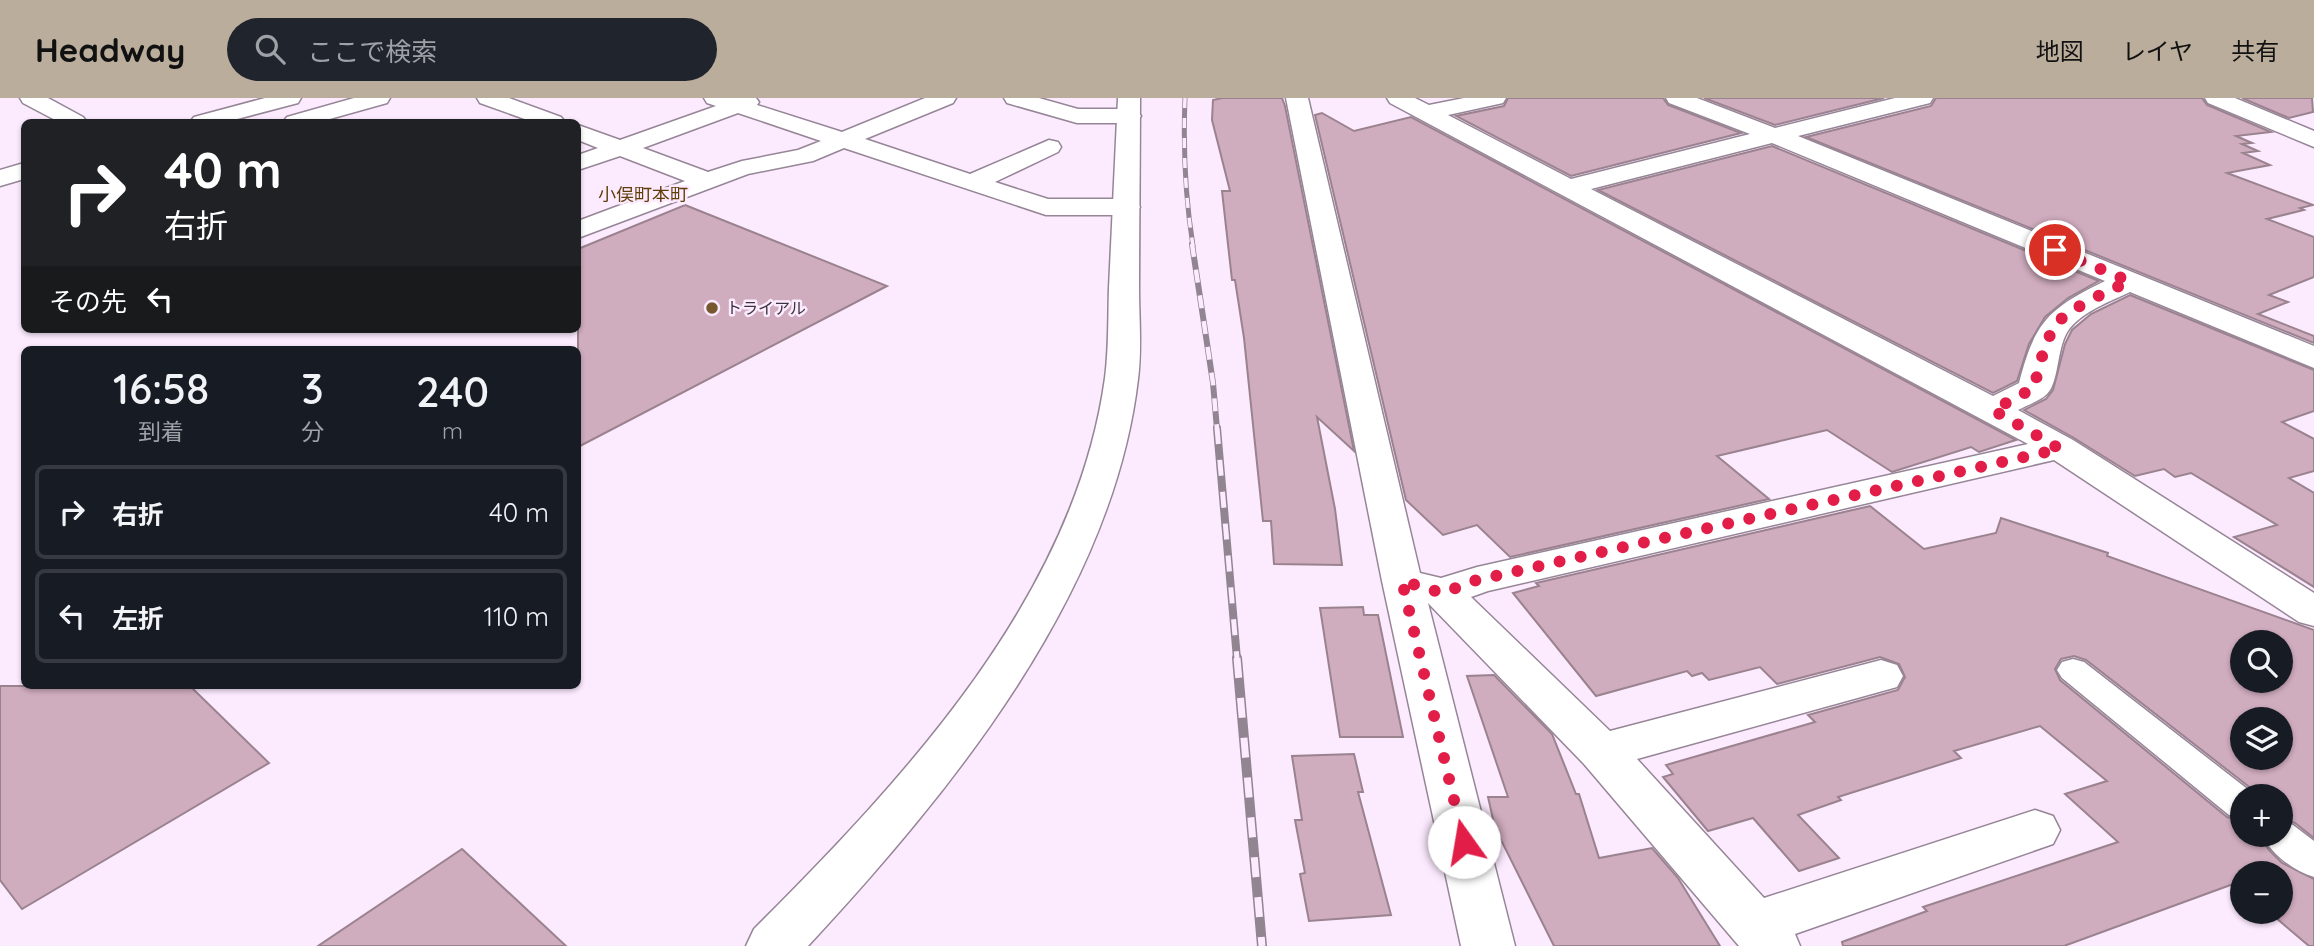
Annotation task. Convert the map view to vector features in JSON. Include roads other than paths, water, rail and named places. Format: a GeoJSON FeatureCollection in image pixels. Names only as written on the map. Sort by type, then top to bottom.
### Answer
{"type":"FeatureCollection","features":[{"type":"Feature","properties":{"kind":"street"},"geometry":{"type":"LineString","coordinates":[[31,98],[70,119]]}},
{"type":"Feature","properties":{"kind":"street"},"geometry":{"type":"LineString","coordinates":[[312,119],[379,98]]}},
{"type":"Feature","properties":{"kind":"street"},"geometry":{"type":"LineString","coordinates":[[488,98],[545,119]]}},
{"type":"Feature","properties":{"kind":"street"},"geometry":{"type":"LineString","coordinates":[[581,229],[742,168],[804,156],[945,98]]}},
{"type":"Feature","properties":{"kind":"street"},"geometry":{"type":"LineString","coordinates":[[773,946],[898,809],[966,724],[1017,649],[1050,593],[1093,499],[1108,454],[1119,407],[1125,333],[1129,107],[1077,116],[1015,98]]}},
{"type":"Feature","properties":{"kind":"street"},"geometry":{"type":"LineString","coordinates":[[1297,98],[1422,587],[1488,946]]}},
{"type":"Feature","properties":{"kind":"street"},"geometry":{"type":"LineString","coordinates":[[1398,98],[1993,410],[2060,449],[2314,612]]}},
{"type":"Feature","properties":{"kind":"street"},"geometry":{"type":"LineString","coordinates":[[1426,113],[1495,98]]}},
{"type":"Feature","properties":{"kind":"street"},"geometry":{"type":"LineString","coordinates":[[1677,98],[2314,358]]}},
{"type":"Feature","properties":{"kind":"street"},"geometry":{"type":"LineString","coordinates":[[1569,187],[1922,98]]}},
{"type":"Feature","properties":{"kind":"street"},"geometry":{"type":"LineString","coordinates":[[2225,99],[2314,139]]}},
{"type":"Feature","properties":{"kind":"street"},"geometry":{"type":"LineString","coordinates":[[212,119],[273,100]]}},
{"type":"Feature","properties":{"kind":"street"},"geometry":{"type":"LineString","coordinates":[[581,162],[738,101],[843,140],[1046,208],[1127,207]]}},
{"type":"Feature","properties":{"kind":"street"},"geometry":{"type":"LineString","coordinates":[[581,133],[706,180]]}},
{"type":"Feature","properties":{"kind":"street"},"geometry":{"type":"LineString","coordinates":[[971,183],[1049,147]]}},
{"type":"Feature","properties":{"kind":"street"},"geometry":{"type":"LineString","coordinates":[[0,178],[21,173]]}},
{"type":"Feature","properties":{"kind":"street"},"geometry":{"type":"LineString","coordinates":[[1993,410],[2034,388],[2040,361],[2056,324],[2073,311],[2129,281]]}},
{"type":"Feature","properties":{"kind":"street"},"geometry":{"type":"LineString","coordinates":[[1422,587],[1477,580],[2060,449]]}},
{"type":"Feature","properties":{"kind":"street"},"geometry":{"type":"LineString","coordinates":[[1422,587],[1601,751],[1763,936],[2035,830]]}},
{"type":"Feature","properties":{"kind":"street"},"geometry":{"type":"LineString","coordinates":[[1601,751],[1881,676]]}},
{"type":"Feature","properties":{"kind":"lane"},"geometry":{"type":"LineString","coordinates":[[2073,670],[2230,795]]}},
{"type":"Feature","properties":{"kind":"lane"},"geometry":{"type":"LineString","coordinates":[[2293,845],[2314,862]]}},
{"type":"Feature","properties":{"kind":"railway"},"geometry":{"type":"LineString","coordinates":[[1185,98],[1185,172],[1193,246]]}},
{"type":"Feature","properties":{"kind":"railway"},"geometry":{"type":"LineString","coordinates":[[1192,244],[1213,383],[1217,429]]}},
{"type":"Feature","properties":{"kind":"railway"},"geometry":{"type":"LineString","coordinates":[[1217,428],[1237,659]]}},
{"type":"Feature","properties":{"kind":"railway"},"geometry":{"type":"LineString","coordinates":[[1237,658],[1262,946]]}},
{"type":"Feature","properties":{"kind":"place","name":"トライアル"},"geometry":{"type":"Point","coordinates":[712,308]}},
{"type":"Feature","properties":{"kind":"district","name":"小俣町本町"},"geometry":{"type":"Point","coordinates":[643,195]}}]}
